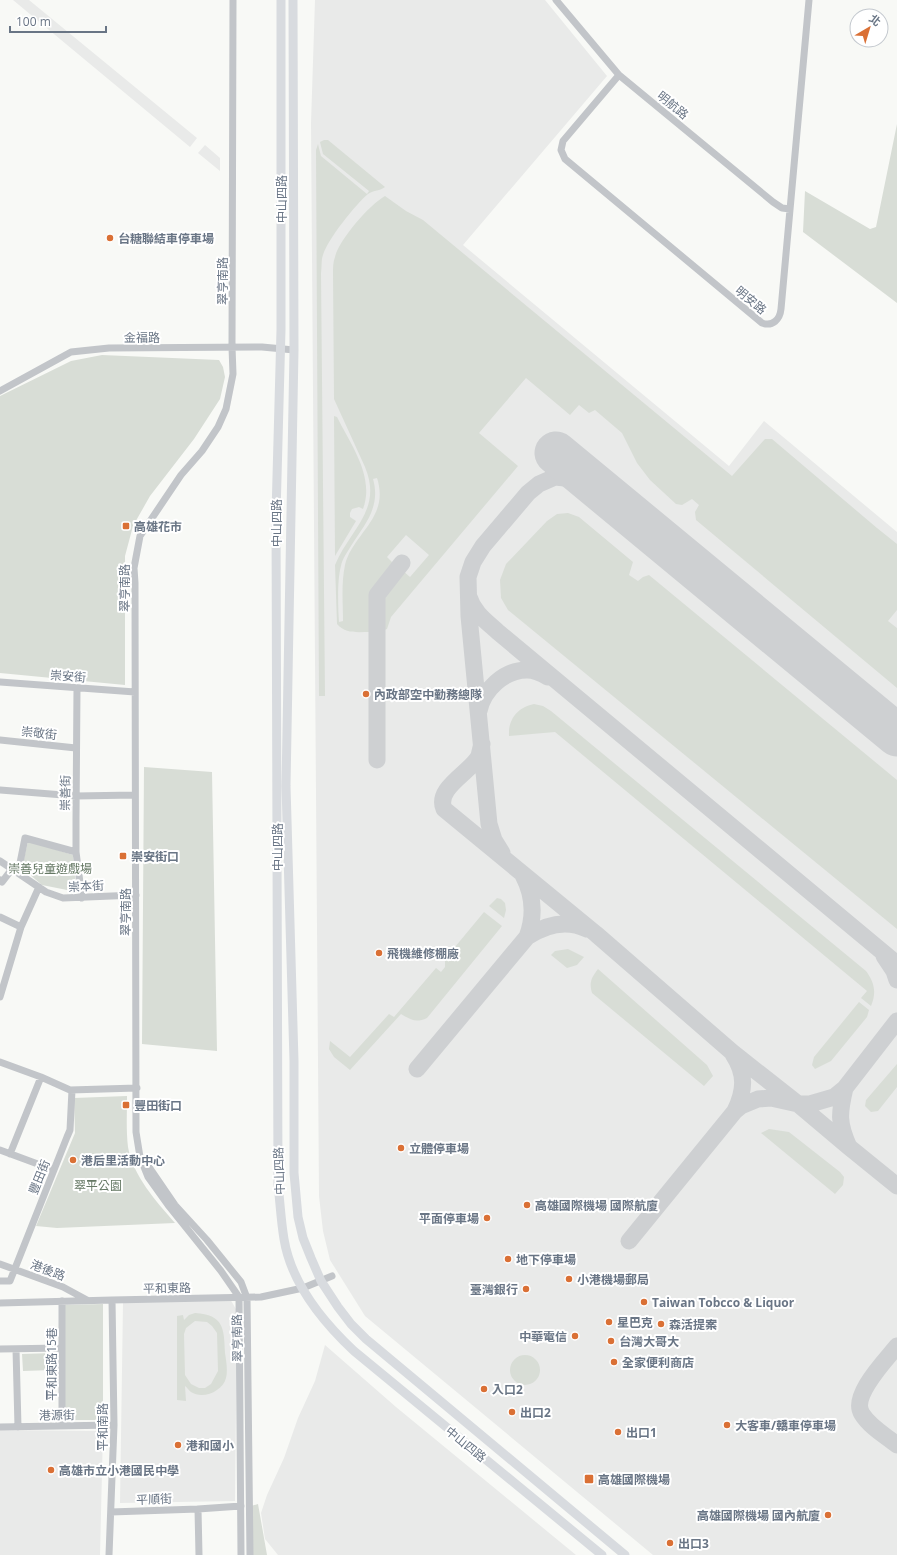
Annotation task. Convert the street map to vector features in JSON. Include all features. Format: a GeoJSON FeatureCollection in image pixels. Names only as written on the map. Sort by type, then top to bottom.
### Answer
{"type":"FeatureCollection","features":[{"type":"Feature","properties":{"kind":"main road","name":"中山四路"},"geometry":{"type":"LineString","coordinates":[[281,0],[280,349],[276,514],[278,1184],[284,1239],[291,1261],[303,1288],[322,1317],[335,1333],[354,1351],[602,1555]]}},
{"type":"Feature","properties":{"kind":"main road","name":"中山四路"},"geometry":{"type":"LineString","coordinates":[[293,0],[294,350],[286,786],[294,1061],[294,1173],[298,1217],[303,1238],[321,1281],[351,1324],[366,1339],[625,1555]]}},
{"type":"Feature","properties":{"kind":"main road","name":"中山四路"},"geometry":{"type":"LineString","coordinates":[[294,49],[297,0]]}},
{"type":"Feature","properties":{"kind":"street","name":"翠亨南路"},"geometry":{"type":"LineString","coordinates":[[233,0],[233,374],[226,409],[218,427],[202,451],[181,475],[140,536],[134,568],[136,1132],[140,1157],[144,1169],[154,1187],[221,1271],[239,1297],[241,1555]]}},
{"type":"Feature","properties":{"kind":"street","name":"明航路"},"geometry":{"type":"LineString","coordinates":[[556,0],[619,75],[773,202],[782,208],[790,209]]}},
{"type":"Feature","properties":{"kind":"street","name":"明安路"},"geometry":{"type":"LineString","coordinates":[[619,75],[563,141],[561,150],[565,159],[764,324],[773,323],[780,315],[809,0]]}},
{"type":"Feature","properties":{"kind":"street","name":"金福路"},"geometry":{"type":"LineString","coordinates":[[0,391],[71,352],[109,348],[262,347],[294,350]]}},
{"type":"Feature","properties":{"kind":"street","name":"崇安街"},"geometry":{"type":"LineString","coordinates":[[0,682],[135,692]]}},
{"type":"Feature","properties":{"kind":"street","name":"崇善街"},"geometry":{"type":"LineString","coordinates":[[77,688],[76,852],[82,898]]}},
{"type":"Feature","properties":{"kind":"street","name":"崇敬街"},"geometry":{"type":"LineString","coordinates":[[0,740],[76,748]]}},
{"type":"Feature","properties":{"kind":"street"},"geometry":{"type":"LineString","coordinates":[[0,790],[76,796],[135,795]]}},
{"type":"Feature","properties":{"kind":"street"},"geometry":{"type":"LineString","coordinates":[[0,880],[2,882],[15,871],[25,838],[76,852]]}},
{"type":"Feature","properties":{"kind":"street","name":"崇本街"},"geometry":{"type":"LineString","coordinates":[[0,861],[46,892],[63,898],[136,895]]}},
{"type":"Feature","properties":{"kind":"street"},"geometry":{"type":"LineString","coordinates":[[0,997],[21,927],[40,887]]}},
{"type":"Feature","properties":{"kind":"street"},"geometry":{"type":"LineString","coordinates":[[0,917],[21,927]]}},
{"type":"Feature","properties":{"kind":"street"},"geometry":{"type":"LineString","coordinates":[[0,1062],[72,1090],[137,1088]]}},
{"type":"Feature","properties":{"kind":"street"},"geometry":{"type":"LineString","coordinates":[[10,1154],[41,1077]]}},
{"type":"Feature","properties":{"kind":"street","name":"豐田街"},"geometry":{"type":"LineString","coordinates":[[14,1269],[70,1130],[72,1090]]}},
{"type":"Feature","properties":{"kind":"street"},"geometry":{"type":"LineString","coordinates":[[0,1151],[54,1170]]}},
{"type":"Feature","properties":{"kind":"street","name":"翠亨南路"},"geometry":{"type":"LineString","coordinates":[[140,1157],[149,1167],[175,1204],[241,1282],[247,1298],[250,1555]]}},
{"type":"Feature","properties":{"kind":"street","name":"港後路"},"geometry":{"type":"LineString","coordinates":[[0,1264],[63,1287],[88,1300]]}},
{"type":"Feature","properties":{"kind":"street"},"geometry":{"type":"LineString","coordinates":[[0,1281],[10,1281],[14,1269]]}},
{"type":"Feature","properties":{"kind":"street","name":"平和東路"},"geometry":{"type":"LineString","coordinates":[[0,1303],[88,1300],[247,1298],[268,1296],[303,1288],[332,1276]]}},
{"type":"Feature","properties":{"kind":"street","name":"平和南路"},"geometry":{"type":"LineString","coordinates":[[109,1555],[114,1425],[112,1300]]}},
{"type":"Feature","properties":{"kind":"street","name":"平和東路15巷"},"geometry":{"type":"LineString","coordinates":[[62,1301],[62,1426]]}},
{"type":"Feature","properties":{"kind":"street"},"geometry":{"type":"LineString","coordinates":[[0,1349],[62,1348]]}},
{"type":"Feature","properties":{"kind":"street"},"geometry":{"type":"LineString","coordinates":[[16,1349],[18,1427]]}},
{"type":"Feature","properties":{"kind":"street","name":"港源街"},"geometry":{"type":"LineString","coordinates":[[0,1427],[114,1425]]}},
{"type":"Feature","properties":{"kind":"street","name":"平順街"},"geometry":{"type":"LineString","coordinates":[[111,1512],[241,1506]]}},
{"type":"Feature","properties":{"kind":"street"},"geometry":{"type":"LineString","coordinates":[[198,1508],[199,1555]]}},
{"type":"Feature","properties":{"kind":"shaded area"},"geometry":{"type":"Polygon","coordinates":[[[13,0],[29,0],[197,138],[190,147],[13,0]]]}},
{"type":"Feature","properties":{"kind":"shaded area","name":"高雄國際機場"},"geometry":{"type":"Polygon","coordinates":[[[315,0],[545,0],[607,76],[463,245],[729,466],[764,421],[897,532],[897,1555],[653,1555],[365,1316],[330,1260],[323,1231],[319,1196],[311,123],[315,0]]]}},
{"type":"Feature","properties":{"kind":"shaded area"},"geometry":{"type":"Polygon","coordinates":[[[205,145],[220,158],[220,171],[198,153],[205,145]]]}},
{"type":"Feature","properties":{"kind":"shaded area","name":"港和國小"},"geometry":{"type":"Polygon","coordinates":[[[229,1297],[237,1311],[235,1501],[120,1503],[123,1303],[229,1297]]]}},
{"type":"Feature","properties":{"kind":"shaded area"},"geometry":{"type":"Polygon","coordinates":[[[325,1345],[396,1407],[576,1555],[278,1555],[265,1539],[261,1513],[267,1495],[284,1458],[298,1418],[315,1381],[325,1345]]]}},
{"type":"Feature","properties":{"kind":"shaded area","name":"高雄市立小港國民中學"},"geometry":{"type":"Polygon","coordinates":[[[0,1430],[103,1431],[100,1555],[0,1555],[0,1430]]]}},
{"type":"Feature","properties":{"kind":"green space"},"geometry":{"type":"Polygon","coordinates":[[[897,124],[897,303],[803,232],[805,191],[870,229],[876,227],[897,124]]]}},
{"type":"Feature","properties":{"kind":"green space"},"geometry":{"type":"Polygon","coordinates":[[[328,140],[385,187],[368,194],[356,206],[330,240],[322,259],[325,696],[319,696],[316,150],[318,144],[321,156],[367,194],[369,191],[323,154],[320,142],[328,140]]]}},
{"type":"Feature","properties":{"kind":"green space"},"geometry":{"type":"Polygon","coordinates":[[[385,196],[406,211],[423,220],[732,476],[765,439],[772,439],[897,544],[897,610],[888,621],[897,628],[897,688],[696,520],[695,512],[699,505],[692,499],[682,505],[676,504],[650,480],[637,463],[622,433],[595,410],[589,413],[579,405],[570,415],[526,378],[479,433],[518,466],[391,617],[387,629],[382,631],[382,595],[402,570],[410,577],[429,555],[406,535],[387,557],[394,564],[373,592],[373,631],[352,632],[340,627],[337,624],[335,565],[341,552],[362,519],[370,495],[369,482],[365,467],[334,399],[333,265],[338,250],[348,233],[363,215],[385,196]],[[377,478],[373,479],[375,498],[373,507],[366,523],[342,563],[338,586],[339,622],[343,621],[343,586],[345,565],[355,544],[375,515],[379,504],[380,492],[377,478]]]}},
{"type":"Feature","properties":{"kind":"green space"},"geometry":{"type":"Polygon","coordinates":[[[102,355],[219,360],[223,367],[225,377],[220,399],[194,439],[150,496],[133,526],[125,556],[125,685],[0,673],[0,396],[71,361],[102,355]]]}},
{"type":"Feature","properties":{"kind":"green space"},"geometry":{"type":"Polygon","coordinates":[[[334,416],[337,417],[355,450],[364,473],[366,485],[366,497],[363,509],[359,507],[352,509],[350,517],[356,521],[335,556],[334,416]]]}},
{"type":"Feature","properties":{"kind":"green space"},"geometry":{"type":"Polygon","coordinates":[[[568,513],[579,517],[633,562],[629,575],[638,581],[649,575],[897,780],[897,929],[508,610],[501,598],[500,580],[506,564],[547,521],[557,514],[568,513]]]}},
{"type":"Feature","properties":{"kind":"green space"},"geometry":{"type":"Polygon","coordinates":[[[534,704],[543,706],[551,711],[866,971],[874,987],[874,996],[871,1006],[861,998],[867,991],[555,732],[509,736],[510,724],[515,715],[523,708],[534,704]]]}},
{"type":"Feature","properties":{"kind":"green space"},"geometry":{"type":"Polygon","coordinates":[[[144,767],[212,772],[217,1051],[142,1044],[144,767]]]}},
{"type":"Feature","properties":{"kind":"green space","name":"崇善兒童遊戲場"},"geometry":{"type":"Polygon","coordinates":[[[28,841],[73,855],[77,892],[42,885],[22,868],[28,841]]]}},
{"type":"Feature","properties":{"kind":"green space"},"geometry":{"type":"Polygon","coordinates":[[[497,898],[501,899],[505,903],[506,910],[504,918],[489,906],[497,898]]]}},
{"type":"Feature","properties":{"kind":"green space"},"geometry":{"type":"Polygon","coordinates":[[[484,912],[502,926],[427,1018],[414,1020],[401,1014],[350,1070],[334,1057],[329,1049],[330,1041],[350,1057],[389,1014],[394,1017],[436,968],[441,972],[445,967],[445,959],[484,912]]]}},
{"type":"Feature","properties":{"kind":"green space"},"geometry":{"type":"Polygon","coordinates":[[[568,949],[584,957],[577,965],[567,968],[551,955],[555,951],[568,949]]]}},
{"type":"Feature","properties":{"kind":"green space"},"geometry":{"type":"Polygon","coordinates":[[[598,969],[707,1065],[713,1076],[704,1086],[592,993],[591,981],[598,969]]]}},
{"type":"Feature","properties":{"kind":"green space"},"geometry":{"type":"Polygon","coordinates":[[[859,1002],[869,1010],[867,1017],[831,1061],[815,1069],[812,1065],[814,1057],[859,1002]]]}},
{"type":"Feature","properties":{"kind":"green space"},"geometry":{"type":"Polygon","coordinates":[[[897,1064],[897,1087],[878,1111],[871,1112],[865,1106],[866,1100],[897,1064]]]}},
{"type":"Feature","properties":{"kind":"green space","name":"翠平公園"},"geometry":{"type":"Polygon","coordinates":[[[127,1096],[127,1134],[131,1158],[146,1188],[175,1223],[57,1228],[36,1226],[75,1133],[74,1098],[127,1096]]]}},
{"type":"Feature","properties":{"kind":"green space"},"geometry":{"type":"Polygon","coordinates":[[[769,1129],[789,1132],[840,1172],[844,1177],[843,1185],[835,1194],[761,1133],[769,1129]]]}},
{"type":"Feature","properties":{"kind":"green space"},"geometry":{"type":"Polygon","coordinates":[[[103,1304],[103,1420],[64,1420],[64,1305],[103,1304]]]}},
{"type":"Feature","properties":{"kind":"green space"},"geometry":{"type":"Polygon","coordinates":[[[195,1313],[205,1314],[217,1320],[220,1324],[224,1336],[227,1372],[224,1383],[221,1387],[207,1395],[196,1394],[185,1386],[186,1401],[177,1400],[177,1316],[183,1315],[184,1320],[189,1315],[195,1313]],[[195,1321],[186,1328],[184,1334],[185,1375],[191,1384],[199,1388],[205,1388],[211,1384],[218,1371],[217,1333],[207,1322],[195,1321]]]}},
{"type":"Feature","properties":{"kind":"green space"},"geometry":{"type":"Polygon","coordinates":[[[53,1353],[53,1370],[23,1371],[22,1354],[53,1353]]]}},
{"type":"Feature","properties":{"kind":"green space"},"geometry":{"type":"Polygon","coordinates":[[[525,1355],[536,1359],[540,1370],[536,1381],[525,1385],[514,1381],[510,1370],[514,1359],[525,1355]]]}},
{"type":"Feature","properties":{"kind":"green space"},"geometry":{"type":"Polygon","coordinates":[[[258,1504],[267,1555],[253,1555],[251,1506],[258,1504]]]}},
{"type":"Feature","properties":{"kind":"taxiway"},"geometry":{"type":"LineString","coordinates":[[502,853],[494,840],[489,824],[469,616],[468,577],[473,562],[483,546],[528,493],[539,484],[555,477],[575,479],[602,491]]}},
{"type":"Feature","properties":{"kind":"taxiway"},"geometry":{"type":"LineString","coordinates":[[377,760],[377,595],[402,563]]}},
{"type":"Feature","properties":{"kind":"taxiway"},"geometry":{"type":"LineString","coordinates":[[469,597],[477,612],[498,632],[897,964]]}},
{"type":"Feature","properties":{"kind":"taxiway"},"geometry":{"type":"LineString","coordinates":[[479,711],[481,703],[490,689],[503,677],[510,673],[530,670],[548,677]]}},
{"type":"Feature","properties":{"kind":"taxiway"},"geometry":{"type":"LineString","coordinates":[[482,744],[479,756],[475,762],[449,787],[443,801],[444,809],[596,934],[732,1052],[798,1104],[897,1186]]}},
{"type":"Feature","properties":{"kind":"taxiway"},"geometry":{"type":"LineString","coordinates":[[417,1069],[527,937],[530,929],[532,906],[527,883],[523,875]]}},
{"type":"Feature","properties":{"kind":"taxiway"},"geometry":{"type":"LineString","coordinates":[[527,937],[541,929],[556,925],[571,924],[587,929]]}},
{"type":"Feature","properties":{"kind":"taxiway"},"geometry":{"type":"LineString","coordinates":[[884,956],[894,971],[897,980]]}},
{"type":"Feature","properties":{"kind":"taxiway"},"geometry":{"type":"LineString","coordinates":[[735,1111],[741,1106],[758,1099],[771,1098],[798,1104],[810,1104],[834,1097],[845,1088],[897,1021]]}},
{"type":"Feature","properties":{"kind":"taxiway"},"geometry":{"type":"LineString","coordinates":[[629,1241],[735,1111],[741,1096],[743,1082],[740,1068],[733,1054]]}},
{"type":"Feature","properties":{"kind":"taxiway"},"geometry":{"type":"LineString","coordinates":[[845,1088],[841,1111],[841,1124],[849,1147]]}},
{"type":"Feature","properties":{"kind":"taxiway"},"geometry":{"type":"LineString","coordinates":[[897,1346],[871,1378],[861,1398],[860,1406],[865,1419],[897,1445]]}},
{"type":"Feature","properties":{"kind":"runway"},"geometry":{"type":"LineString","coordinates":[[556,453],[897,735]]}},
{"type":"Feature","properties":{"kind":"place","name":"台糖聯結車停車場"},"geometry":{"type":"Point","coordinates":[110,238]}},
{"type":"Feature","properties":{"kind":"place","name":"高雄花市"},"geometry":{"type":"Point","coordinates":[126,526]}},
{"type":"Feature","properties":{"kind":"place","name":"內政部空中勤務總隊"},"geometry":{"type":"Point","coordinates":[366,694]}},
{"type":"Feature","properties":{"kind":"place","name":"崇安街口"},"geometry":{"type":"Point","coordinates":[123,856]}},
{"type":"Feature","properties":{"kind":"place","name":"飛機維修棚廠"},"geometry":{"type":"Point","coordinates":[379,953]}},
{"type":"Feature","properties":{"kind":"place","name":"豐田街口"},"geometry":{"type":"Point","coordinates":[126,1105]}},
{"type":"Feature","properties":{"kind":"place","name":"立體停車場"},"geometry":{"type":"Point","coordinates":[401,1148]}},
{"type":"Feature","properties":{"kind":"place","name":"港后里活動中心"},"geometry":{"type":"Point","coordinates":[73,1160]}},
{"type":"Feature","properties":{"kind":"place","name":"高雄國際機場 國際航廈"},"geometry":{"type":"Point","coordinates":[527,1205]}},
{"type":"Feature","properties":{"kind":"place","name":"平面停車場"},"geometry":{"type":"Point","coordinates":[487,1218]}},
{"type":"Feature","properties":{"kind":"place","name":"地下停車場"},"geometry":{"type":"Point","coordinates":[508,1259]}},
{"type":"Feature","properties":{"kind":"place","name":"小港機場郵局"},"geometry":{"type":"Point","coordinates":[569,1279]}},
{"type":"Feature","properties":{"kind":"place","name":"臺灣銀行"},"geometry":{"type":"Point","coordinates":[526,1289]}},
{"type":"Feature","properties":{"kind":"place","name":"Taiwan Tobcco & Liquor"},"geometry":{"type":"Point","coordinates":[644,1302]}},
{"type":"Feature","properties":{"kind":"place","name":"星巴克"},"geometry":{"type":"Point","coordinates":[609,1322]}},
{"type":"Feature","properties":{"kind":"place","name":"森活提案"},"geometry":{"type":"Point","coordinates":[661,1324]}},
{"type":"Feature","properties":{"kind":"place","name":"中華電信"},"geometry":{"type":"Point","coordinates":[575,1336]}},
{"type":"Feature","properties":{"kind":"place","name":"台灣大哥大"},"geometry":{"type":"Point","coordinates":[611,1341]}},
{"type":"Feature","properties":{"kind":"place","name":"全家便利商店"},"geometry":{"type":"Point","coordinates":[614,1362]}},
{"type":"Feature","properties":{"kind":"place","name":"入口2"},"geometry":{"type":"Point","coordinates":[484,1389]}},
{"type":"Feature","properties":{"kind":"place","name":"出口2"},"geometry":{"type":"Point","coordinates":[512,1412]}},
{"type":"Feature","properties":{"kind":"place","name":"大客車/轎車停車場"},"geometry":{"type":"Point","coordinates":[727,1425]}},
{"type":"Feature","properties":{"kind":"place","name":"出口1"},"geometry":{"type":"Point","coordinates":[618,1432]}},
{"type":"Feature","properties":{"kind":"place","name":"港和國小"},"geometry":{"type":"Point","coordinates":[178,1445]}},
{"type":"Feature","properties":{"kind":"place","name":"高雄市立小港國民中學"},"geometry":{"type":"Point","coordinates":[51,1470]}},
{"type":"Feature","properties":{"kind":"place","name":"高雄國際機場"},"geometry":{"type":"Point","coordinates":[589,1479]}},
{"type":"Feature","properties":{"kind":"place","name":"高雄國際機場 國內航廈"},"geometry":{"type":"Point","coordinates":[828,1515]}},
{"type":"Feature","properties":{"kind":"place","name":"出口3"},"geometry":{"type":"Point","coordinates":[670,1543]}}]}
